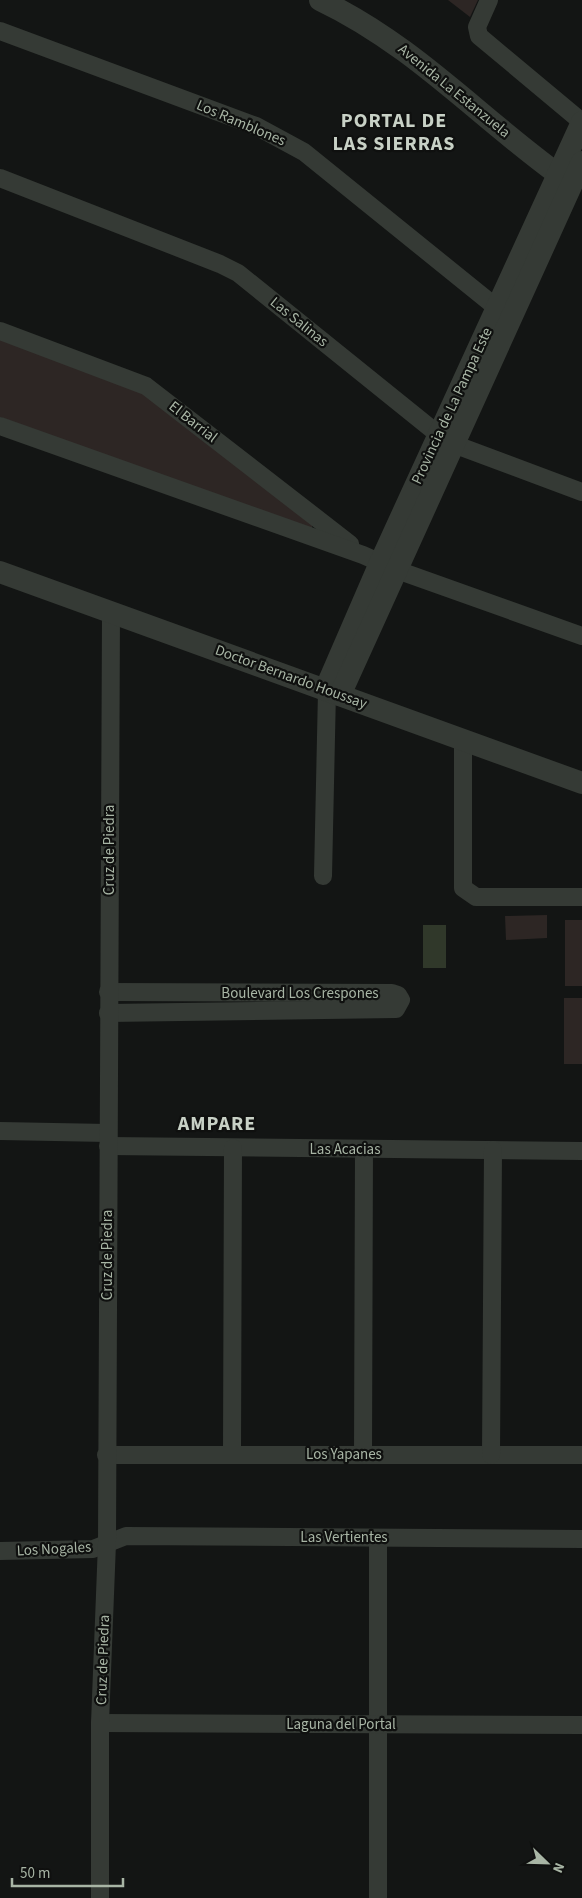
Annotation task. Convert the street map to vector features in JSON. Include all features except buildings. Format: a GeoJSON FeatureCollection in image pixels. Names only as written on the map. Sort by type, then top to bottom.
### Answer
{"type":"FeatureCollection","features":[{"type":"Feature","properties":{"kind":"street","name":"Avenida La Estanzuela"},"geometry":{"type":"LineString","coordinates":[[320,0],[373,28],[405,50],[571,183]]}},
{"type":"Feature","properties":{"kind":"street"},"geometry":{"type":"LineString","coordinates":[[489,0],[477,27],[479,36],[582,122]]}},
{"type":"Feature","properties":{"kind":"street","name":"Los Ramblones"},"geometry":{"type":"LineString","coordinates":[[0,31],[256,126],[286,141],[304,152],[497,308]]}},
{"type":"Feature","properties":{"kind":"street","name":"Provincia de La Pampa Este"},"geometry":{"type":"LineString","coordinates":[[447,440],[497,308],[571,183],[582,122]]}},
{"type":"Feature","properties":{"kind":"street","name":"Provincia de La Pampa Este"},"geometry":{"type":"LineString","coordinates":[[323,876],[331,692],[380,562],[447,440],[582,162]]}},
{"type":"Feature","properties":{"kind":"street","name":"Las Salinas"},"geometry":{"type":"LineString","coordinates":[[0,178],[220,264],[238,273],[447,440],[582,492]]}},
{"type":"Feature","properties":{"kind":"street","name":"El Barrial"},"geometry":{"type":"LineString","coordinates":[[0,331],[146,386],[380,562]]}},
{"type":"Feature","properties":{"kind":"street","name":"El Barrial"},"geometry":{"type":"LineString","coordinates":[[0,426],[582,636]]}},
{"type":"Feature","properties":{"kind":"street","name":"Doctor Bernardo Houssay"},"geometry":{"type":"LineString","coordinates":[[0,572],[582,783]]}},
{"type":"Feature","properties":{"kind":"street","name":"Cruz de Piedra"},"geometry":{"type":"LineString","coordinates":[[100,1898],[100,1723],[106,1543],[111,612]]}},
{"type":"Feature","properties":{"kind":"street"},"geometry":{"type":"LineString","coordinates":[[463,740],[463,888],[476,897],[582,897]]}},
{"type":"Feature","properties":{"kind":"street","name":"Boulevard Los Crespones"},"geometry":{"type":"LineString","coordinates":[[108,992],[392,993],[398,995],[401,1000],[396,1009],[108,1013]]}},
{"type":"Feature","properties":{"kind":"street","name":"Las Acacias"},"geometry":{"type":"LineString","coordinates":[[0,1131],[233,1148],[582,1151]]}},
{"type":"Feature","properties":{"kind":"street"},"geometry":{"type":"LineString","coordinates":[[232,1453],[233,1148]]}},
{"type":"Feature","properties":{"kind":"street"},"geometry":{"type":"LineString","coordinates":[[363,1454],[364,1149]]}},
{"type":"Feature","properties":{"kind":"street"},"geometry":{"type":"LineString","coordinates":[[491,1454],[494,1150]]}},
{"type":"Feature","properties":{"kind":"street","name":"Los Yapanes"},"geometry":{"type":"LineString","coordinates":[[106,1455],[232,1453],[582,1455]]}},
{"type":"Feature","properties":{"kind":"street","name":"Las Vertientes"},"geometry":{"type":"LineString","coordinates":[[106,1543],[126,1536],[582,1539]]}},
{"type":"Feature","properties":{"kind":"street"},"geometry":{"type":"LineString","coordinates":[[378,1538],[378,1898]]}},
{"type":"Feature","properties":{"kind":"street","name":"Los Nogales"},"geometry":{"type":"LineString","coordinates":[[0,1551],[92,1549],[106,1543]]}},
{"type":"Feature","properties":{"kind":"street","name":"Laguna del Portal"},"geometry":{"type":"LineString","coordinates":[[100,1723],[582,1725]]}},
{"type":"Feature","properties":{"kind":"shaded area"},"geometry":{"type":"Polygon","coordinates":[[[448,0],[478,0],[470,17],[448,0]]]}},
{"type":"Feature","properties":{"kind":"shaded area"},"geometry":{"type":"Polygon","coordinates":[[[0,337],[137,388],[312,523],[312,529],[308,531],[0,417],[0,337]]]}},
{"type":"Feature","properties":{"kind":"shaded area"},"geometry":{"type":"Polygon","coordinates":[[[547,915],[547,938],[506,940],[505,916],[547,915]]]}},
{"type":"Feature","properties":{"kind":"shaded area"},"geometry":{"type":"Polygon","coordinates":[[[565,920],[582,920],[582,986],[565,986],[565,920]]]}},
{"type":"Feature","properties":{"kind":"shaded area"},"geometry":{"type":"Polygon","coordinates":[[[423,925],[446,925],[446,968],[423,968],[423,925]]]}},
{"type":"Feature","properties":{"kind":"shaded area"},"geometry":{"type":"Polygon","coordinates":[[[564,998],[582,998],[582,1064],[564,1064],[564,998]]]}},
{"type":"Feature","properties":{"kind":"district","name":"PORTAL DE LAS SIERRAS"},"geometry":{"type":"Point","coordinates":[394,132]}},
{"type":"Feature","properties":{"kind":"district","name":"AMPARE"},"geometry":{"type":"Point","coordinates":[217,1124]}}]}
